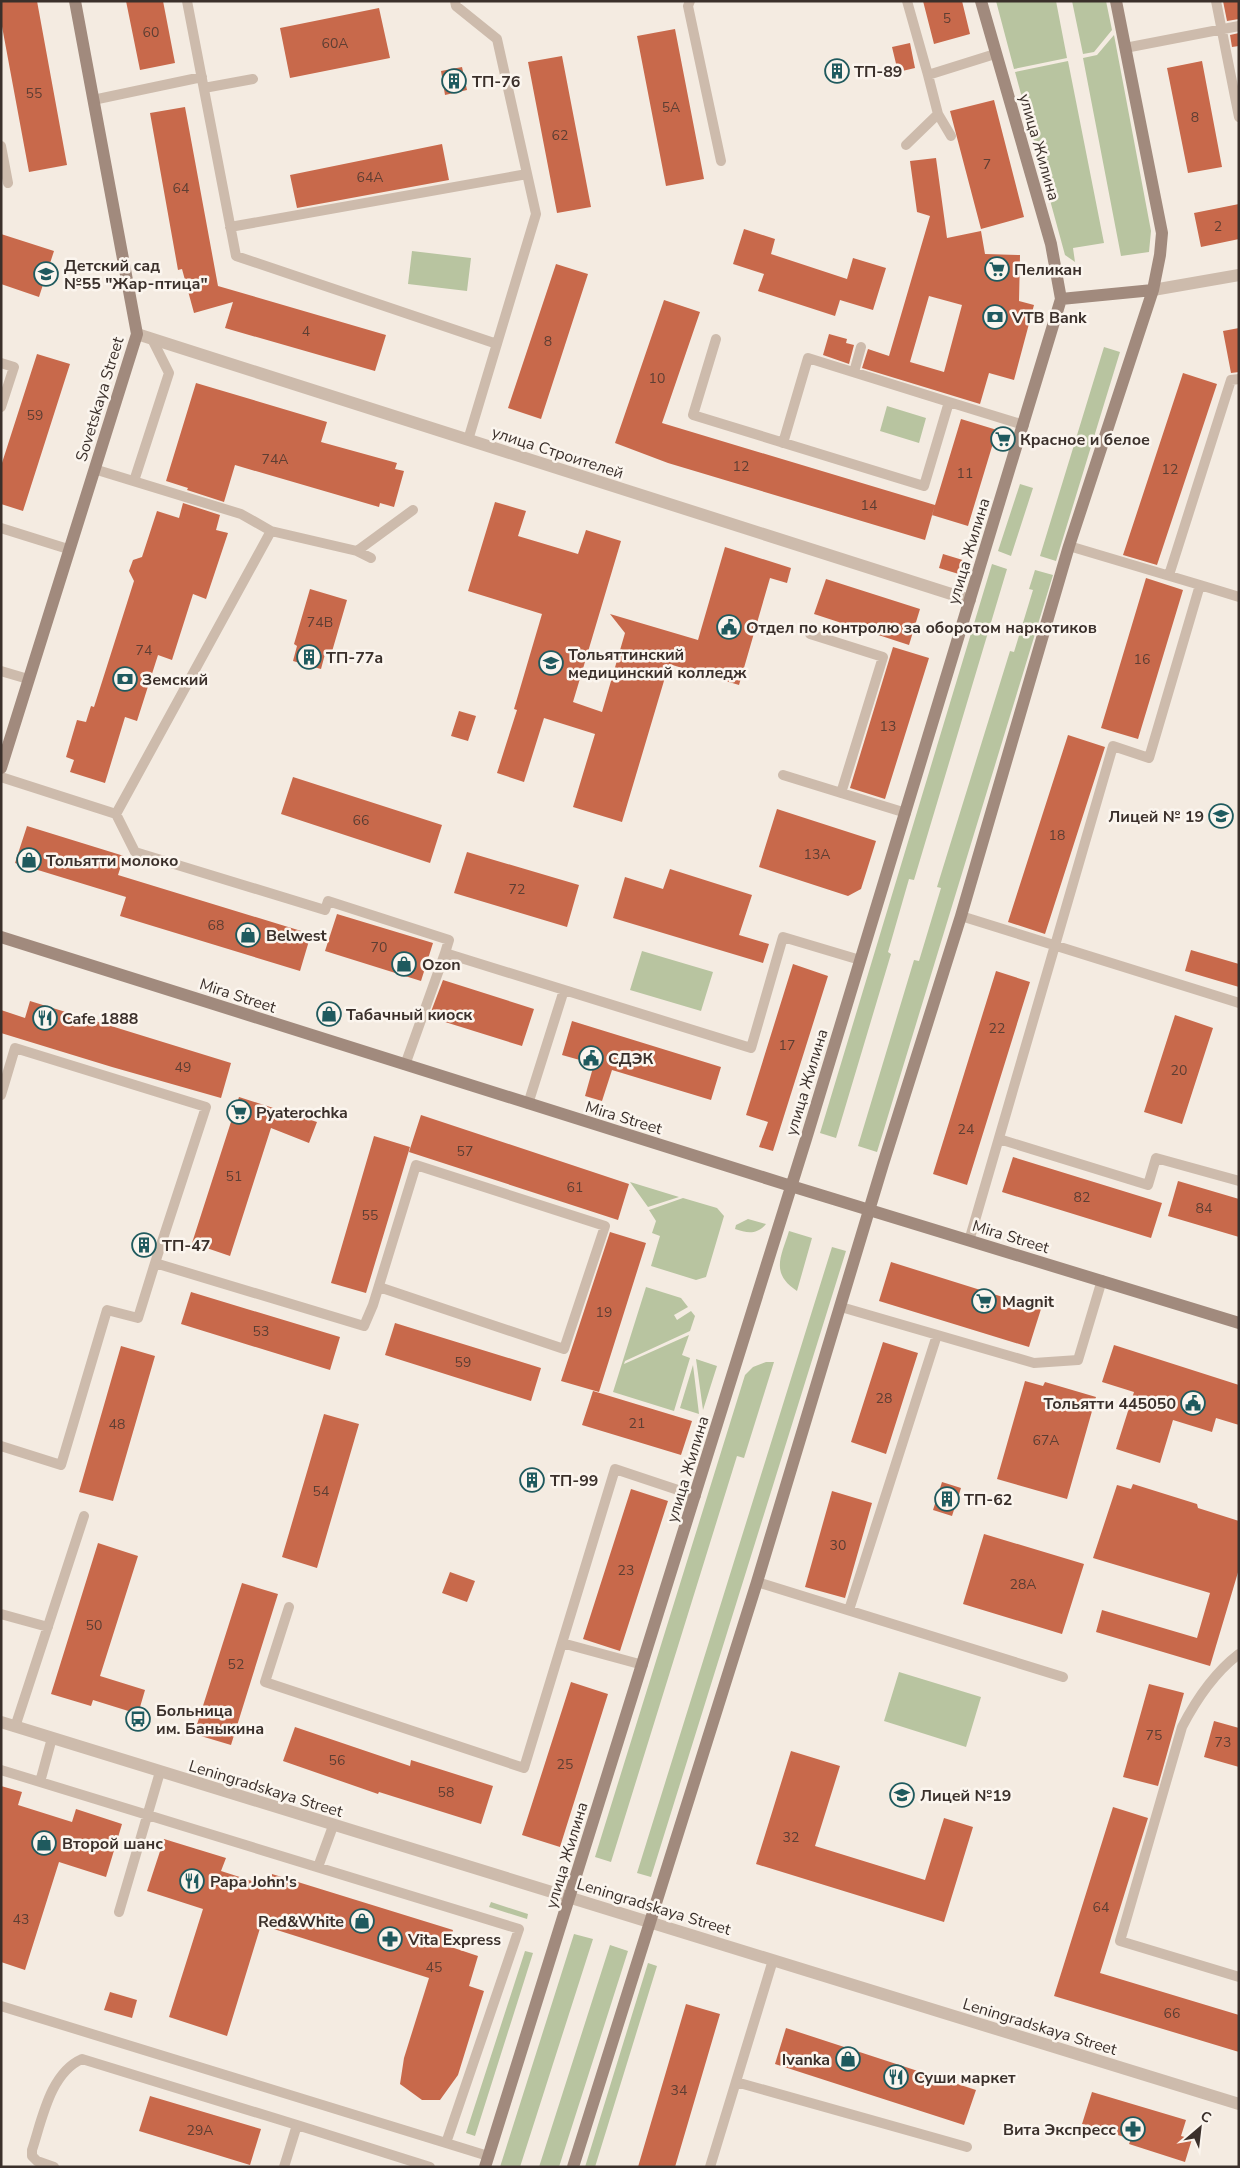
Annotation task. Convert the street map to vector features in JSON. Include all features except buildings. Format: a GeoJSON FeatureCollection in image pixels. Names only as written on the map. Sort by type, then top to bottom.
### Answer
{"type":"FeatureCollection","features":[{"type":"Feature","properties":{"kind":"main road","name":"Sovetskaya Street"},"geometry":{"type":"LineString","coordinates":[[1,768],[68,549],[137,334],[75,1]]}},
{"type":"Feature","properties":{"kind":"main road","name":"улица Жилина"},"geometry":{"type":"LineString","coordinates":[[486,2162],[696,1496],[906,813],[1061,299],[1051,244],[981,1]]}},
{"type":"Feature","properties":{"kind":"main road"},"geometry":{"type":"LineString","coordinates":[[573,2167],[757,1582],[961,916],[1069,546],[1153,290],[1162,233],[1116,1]]}},
{"type":"Feature","properties":{"kind":"main road"},"geometry":{"type":"LineString","coordinates":[[1061,299],[1153,290]]}},
{"type":"Feature","properties":{"kind":"main road","name":"Mira Street"},"geometry":{"type":"LineString","coordinates":[[1,937],[870,1211],[1239,1323]]}},
{"type":"Feature","properties":{"kind":"street"},"geometry":{"type":"LineString","coordinates":[[1153,290],[1239,274]]}},
{"type":"Feature","properties":{"kind":"street","name":"улица Строителей"},"geometry":{"type":"LineString","coordinates":[[137,334],[970,600]]}},
{"type":"Feature","properties":{"kind":"street","name":"Leningradskaya Street"},"geometry":{"type":"LineString","coordinates":[[1,1722],[1239,2104]]}},
{"type":"Feature","properties":{"kind":"lane"},"geometry":{"type":"LineString","coordinates":[[187,1],[236,256],[497,344]]}},
{"type":"Feature","properties":{"kind":"lane"},"geometry":{"type":"LineString","coordinates":[[455,1],[456,6],[498,38],[536,214],[468,440]]}},
{"type":"Feature","properties":{"kind":"lane"},"geometry":{"type":"LineString","coordinates":[[690,1],[688,6],[721,162]]}},
{"type":"Feature","properties":{"kind":"lane"},"geometry":{"type":"LineString","coordinates":[[907,1],[938,114],[951,136]]}},
{"type":"Feature","properties":{"kind":"lane"},"geometry":{"type":"LineString","coordinates":[[1216,1],[1239,117]]}},
{"type":"Feature","properties":{"kind":"lane"},"geometry":{"type":"LineString","coordinates":[[1124,48],[1239,26]]}},
{"type":"Feature","properties":{"kind":"lane"},"geometry":{"type":"LineString","coordinates":[[928,75],[996,54]]}},
{"type":"Feature","properties":{"kind":"lane"},"geometry":{"type":"LineString","coordinates":[[93,100],[202,77]]}},
{"type":"Feature","properties":{"kind":"lane"},"geometry":{"type":"LineString","coordinates":[[204,88],[253,79]]}},
{"type":"Feature","properties":{"kind":"lane"},"geometry":{"type":"LineString","coordinates":[[906,145],[938,114]]}},
{"type":"Feature","properties":{"kind":"lane"},"geometry":{"type":"LineString","coordinates":[[1,146],[8,183]]}},
{"type":"Feature","properties":{"kind":"lane"},"geometry":{"type":"LineString","coordinates":[[230,227],[527,174]]}},
{"type":"Feature","properties":{"kind":"lane"},"geometry":{"type":"LineString","coordinates":[[134,481],[169,373],[152,339]]}},
{"type":"Feature","properties":{"kind":"lane"},"geometry":{"type":"LineString","coordinates":[[716,340],[693,415],[924,486],[949,402]]}},
{"type":"Feature","properties":{"kind":"lane"},"geometry":{"type":"LineString","coordinates":[[854,372],[861,347]]}},
{"type":"Feature","properties":{"kind":"lane"},"geometry":{"type":"LineString","coordinates":[[783,443],[808,358],[1024,425]]}},
{"type":"Feature","properties":{"kind":"lane"},"geometry":{"type":"LineString","coordinates":[[1,363],[14,367],[1,406]]}},
{"type":"Feature","properties":{"kind":"lane"},"geometry":{"type":"LineString","coordinates":[[1169,575],[1231,380],[1239,379]]}},
{"type":"Feature","properties":{"kind":"lane"},"geometry":{"type":"LineString","coordinates":[[94,469],[241,514],[271,531],[357,551],[371,558]]}},
{"type":"Feature","properties":{"kind":"lane"},"geometry":{"type":"LineString","coordinates":[[357,551],[413,510]]}},
{"type":"Feature","properties":{"kind":"lane"},"geometry":{"type":"LineString","coordinates":[[1,528],[68,549]]}},
{"type":"Feature","properties":{"kind":"lane"},"geometry":{"type":"LineString","coordinates":[[116,814],[271,531]]}},
{"type":"Feature","properties":{"kind":"lane"},"geometry":{"type":"LineString","coordinates":[[1069,546],[1239,597]]}},
{"type":"Feature","properties":{"kind":"lane"},"geometry":{"type":"LineString","coordinates":[[969,1241],[1113,746],[1149,758],[1200,585]]}},
{"type":"Feature","properties":{"kind":"lane"},"geometry":{"type":"LineString","coordinates":[[810,634],[883,657],[841,794]]}},
{"type":"Feature","properties":{"kind":"lane"},"geometry":{"type":"LineString","coordinates":[[1,671],[28,679]]}},
{"type":"Feature","properties":{"kind":"lane"},"geometry":{"type":"LineString","coordinates":[[783,776],[906,813]]}},
{"type":"Feature","properties":{"kind":"lane"},"geometry":{"type":"LineString","coordinates":[[1,777],[116,814],[135,852],[325,910],[328,901],[449,940],[405,1065]]}},
{"type":"Feature","properties":{"kind":"lane"},"geometry":{"type":"LineString","coordinates":[[961,916],[1239,1003]]}},
{"type":"Feature","properties":{"kind":"lane"},"geometry":{"type":"LineString","coordinates":[[445,953],[751,1048],[783,937],[860,960]]}},
{"type":"Feature","properties":{"kind":"lane"},"geometry":{"type":"LineString","coordinates":[[528,1104],[564,990]]}},
{"type":"Feature","properties":{"kind":"lane"},"geometry":{"type":"LineString","coordinates":[[1,1094],[15,1048],[206,1107],[138,1318],[107,1310],[61,1465],[1,1446]]}},
{"type":"Feature","properties":{"kind":"lane"},"geometry":{"type":"LineString","coordinates":[[999,1139],[1148,1185],[1156,1158],[1239,1181]]}},
{"type":"Feature","properties":{"kind":"lane"},"geometry":{"type":"LineString","coordinates":[[155,1262],[364,1326],[379,1287],[416,1165],[605,1226],[564,1349],[379,1287]]}},
{"type":"Feature","properties":{"kind":"lane"},"geometry":{"type":"LineString","coordinates":[[841,1307],[1034,1363],[1078,1360],[1102,1280]]}},
{"type":"Feature","properties":{"kind":"lane"},"geometry":{"type":"LineString","coordinates":[[849,1610],[937,1335]]}},
{"type":"Feature","properties":{"kind":"lane"},"geometry":{"type":"LineString","coordinates":[[289,1607],[265,1682],[524,1768],[615,1469],[696,1496]]}},
{"type":"Feature","properties":{"kind":"lane"},"geometry":{"type":"LineString","coordinates":[[15,1726],[84,1516]]}},
{"type":"Feature","properties":{"kind":"lane"},"geometry":{"type":"LineString","coordinates":[[757,1582],[1063,1677]]}},
{"type":"Feature","properties":{"kind":"lane"},"geometry":{"type":"LineString","coordinates":[[1,1614],[48,1627]]}},
{"type":"Feature","properties":{"kind":"lane"},"geometry":{"type":"LineString","coordinates":[[562,1643],[642,1665]]}},
{"type":"Feature","properties":{"kind":"lane"},"geometry":{"type":"LineString","coordinates":[[1239,1654],[1230,1661],[1196,1701],[1182,1727],[1120,1941],[1239,1977]]}},
{"type":"Feature","properties":{"kind":"lane"},"geometry":{"type":"LineString","coordinates":[[40,1782],[52,1738]]}},
{"type":"Feature","properties":{"kind":"lane"},"geometry":{"type":"LineString","coordinates":[[1,1770],[518,1929],[446,2143]]}},
{"type":"Feature","properties":{"kind":"lane"},"geometry":{"type":"LineString","coordinates":[[119,1912],[160,1772]]}},
{"type":"Feature","properties":{"kind":"lane"},"geometry":{"type":"LineString","coordinates":[[318,1867],[333,1826]]}},
{"type":"Feature","properties":{"kind":"lane"},"geometry":{"type":"LineString","coordinates":[[710,2167],[773,1960]]}},
{"type":"Feature","properties":{"kind":"lane"},"geometry":{"type":"LineString","coordinates":[[1,2006],[446,2143],[486,2162]]}},
{"type":"Feature","properties":{"kind":"lane"},"geometry":{"type":"LineString","coordinates":[[54,2167],[37,2161],[32,2156],[32,2150],[46,2107],[61,2076],[71,2064],[82,2059],[430,2167]]}},
{"type":"Feature","properties":{"kind":"lane"},"geometry":{"type":"LineString","coordinates":[[736,2082],[967,2147]]}},
{"type":"Feature","properties":{"kind":"lane"},"geometry":{"type":"LineString","coordinates":[[284,2167],[297,2125]]}},
{"type":"Feature","properties":{"kind":"green space"},"geometry":{"type":"Polygon","coordinates":[[[996,1],[1056,1],[1067,58],[1014,69],[996,1]]]}},
{"type":"Feature","properties":{"kind":"green space"},"geometry":{"type":"Polygon","coordinates":[[[1072,1],[1106,1],[1112,30],[1094,52],[1083,54],[1072,1]]]}},
{"type":"Feature","properties":{"kind":"green space"},"geometry":{"type":"Polygon","coordinates":[[[1114,35],[1151,231],[1149,252],[1121,256],[1083,58],[1097,55],[1114,35]]]}},
{"type":"Feature","properties":{"kind":"green space"},"geometry":{"type":"Polygon","coordinates":[[[1068,61],[1104,243],[1073,248],[1075,262],[1065,255],[1015,72],[1068,61]]]}},
{"type":"Feature","properties":{"kind":"green space"},"geometry":{"type":"Polygon","coordinates":[[[412,251],[471,258],[467,291],[408,284],[412,251]]]}},
{"type":"Feature","properties":{"kind":"green space"},"geometry":{"type":"Polygon","coordinates":[[[1104,347],[1120,352],[1056,561],[1040,556],[1104,347]]]}},
{"type":"Feature","properties":{"kind":"green space"},"geometry":{"type":"Polygon","coordinates":[[[887,406],[926,418],[919,443],[880,431],[887,406]]]}},
{"type":"Feature","properties":{"kind":"green space"},"geometry":{"type":"Polygon","coordinates":[[[1020,484],[1033,488],[1011,556],[998,551],[1020,484]]]}},
{"type":"Feature","properties":{"kind":"green space"},"geometry":{"type":"Polygon","coordinates":[[[992,564],[1007,569],[914,880],[909,879],[888,952],[891,954],[836,1138],[820,1133],[992,564]]]}},
{"type":"Feature","properties":{"kind":"green space"},"geometry":{"type":"Polygon","coordinates":[[[1035,570],[1053,575],[877,1152],[858,1146],[914,960],[919,961],[941,888],[937,887],[1010,651],[1014,652],[1033,590],[1029,589],[1035,570]]]}},
{"type":"Feature","properties":{"kind":"green space"},"geometry":{"type":"Polygon","coordinates":[[[642,951],[713,972],[701,1011],[630,990],[642,951]]]}},
{"type":"Feature","properties":{"kind":"green space"},"geometry":{"type":"Polygon","coordinates":[[[630,1182],[679,1197],[648,1207],[630,1182]]]}},
{"type":"Feature","properties":{"kind":"green space"},"geometry":{"type":"Polygon","coordinates":[[[683,1198],[717,1208],[724,1216],[706,1277],[696,1280],[651,1266],[660,1236],[652,1233],[656,1221],[649,1210],[683,1198]]]}},
{"type":"Feature","properties":{"kind":"green space"},"geometry":{"type":"Polygon","coordinates":[[[748,1219],[766,1224],[763,1228],[752,1232],[735,1229],[736,1225],[748,1219]]]}},
{"type":"Feature","properties":{"kind":"green space"},"geometry":{"type":"Polygon","coordinates":[[[789,1231],[812,1238],[797,1291],[783,1278],[780,1271],[781,1257],[789,1231]]]}},
{"type":"Feature","properties":{"kind":"green space"},"geometry":{"type":"Polygon","coordinates":[[[832,1247],[846,1251],[651,1877],[637,1873],[832,1247]]]}},
{"type":"Feature","properties":{"kind":"green space"},"geometry":{"type":"Polygon","coordinates":[[[646,1287],[681,1298],[688,1307],[674,1315],[677,1320],[691,1311],[695,1316],[690,1331],[625,1361],[624,1364],[689,1335],[682,1355],[690,1358],[674,1411],[613,1392],[646,1287]]]}},
{"type":"Feature","properties":{"kind":"green space"},"geometry":{"type":"Polygon","coordinates":[[[696,1359],[717,1366],[703,1410],[696,1359]]]}},
{"type":"Feature","properties":{"kind":"green space"},"geometry":{"type":"Polygon","coordinates":[[[766,1362],[774,1362],[744,1458],[737,1456],[611,1862],[595,1857],[745,1375],[753,1367],[766,1362]]]}},
{"type":"Feature","properties":{"kind":"green space"},"geometry":{"type":"Polygon","coordinates":[[[693,1365],[699,1414],[680,1408],[693,1365]]]}},
{"type":"Feature","properties":{"kind":"green space"},"geometry":{"type":"Polygon","coordinates":[[[899,1672],[981,1697],[966,1747],[884,1721],[899,1672]]]}},
{"type":"Feature","properties":{"kind":"green space"},"geometry":{"type":"Polygon","coordinates":[[[491,1902],[528,1914],[527,1919],[489,1907],[491,1902]]]}},
{"type":"Feature","properties":{"kind":"green space"},"geometry":{"type":"Polygon","coordinates":[[[574,1934],[593,1939],[520,2167],[500,2167],[574,1934]]]}},
{"type":"Feature","properties":{"kind":"green space"},"geometry":{"type":"Polygon","coordinates":[[[610,1945],[628,1951],[559,2167],[539,2167],[610,1945]]]}},
{"type":"Feature","properties":{"kind":"green space"},"geometry":{"type":"Polygon","coordinates":[[[525,1951],[533,1953],[475,2136],[466,2133],[525,1951]]]}},
{"type":"Feature","properties":{"kind":"green space"},"geometry":{"type":"Polygon","coordinates":[[[648,1963],[657,1966],[595,2167],[585,2167],[648,1963]]]}},
{"type":"Feature","properties":{"kind":"place","name":"ТП-89"},"geometry":{"type":"Point","coordinates":[837,71]}},
{"type":"Feature","properties":{"kind":"place","name":"ТП-76"},"geometry":{"type":"Point","coordinates":[454,81]}},
{"type":"Feature","properties":{"kind":"place","name":"Пеликан"},"geometry":{"type":"Point","coordinates":[997,269]}},
{"type":"Feature","properties":{"kind":"place","name":"Детский сад №55 \"Жар-птица\""},"geometry":{"type":"Point","coordinates":[46,274]}},
{"type":"Feature","properties":{"kind":"place","name":"VTB Bank"},"geometry":{"type":"Point","coordinates":[995,317]}},
{"type":"Feature","properties":{"kind":"place","name":"Красное и белое"},"geometry":{"type":"Point","coordinates":[1003,439]}},
{"type":"Feature","properties":{"kind":"place","name":"Отдел по контролю за оборотом наркотиков"},"geometry":{"type":"Point","coordinates":[729,627]}},
{"type":"Feature","properties":{"kind":"place","name":"ТП-77а"},"geometry":{"type":"Point","coordinates":[309,657]}},
{"type":"Feature","properties":{"kind":"place","name":"Тольяттинский медицинский колледж"},"geometry":{"type":"Point","coordinates":[551,663]}},
{"type":"Feature","properties":{"kind":"place","name":"Земский"},"geometry":{"type":"Point","coordinates":[125,679]}},
{"type":"Feature","properties":{"kind":"place","name":"Лицей № 19"},"geometry":{"type":"Point","coordinates":[1221,816]}},
{"type":"Feature","properties":{"kind":"place","name":"Тольятти молоко"},"geometry":{"type":"Point","coordinates":[29,860]}},
{"type":"Feature","properties":{"kind":"place","name":"Belwest"},"geometry":{"type":"Point","coordinates":[248,935]}},
{"type":"Feature","properties":{"kind":"place","name":"Ozon"},"geometry":{"type":"Point","coordinates":[404,964]}},
{"type":"Feature","properties":{"kind":"place","name":"Табачный киоск"},"geometry":{"type":"Point","coordinates":[329,1014]}},
{"type":"Feature","properties":{"kind":"place","name":"Cafe 1888"},"geometry":{"type":"Point","coordinates":[45,1018]}},
{"type":"Feature","properties":{"kind":"place","name":"СДЭК"},"geometry":{"type":"Point","coordinates":[591,1058]}},
{"type":"Feature","properties":{"kind":"place","name":"Pyaterochka"},"geometry":{"type":"Point","coordinates":[239,1112]}},
{"type":"Feature","properties":{"kind":"place","name":"ТП-47"},"geometry":{"type":"Point","coordinates":[144,1245]}},
{"type":"Feature","properties":{"kind":"place","name":"Magnit"},"geometry":{"type":"Point","coordinates":[984,1301]}},
{"type":"Feature","properties":{"kind":"place","name":"Тольятти 445050"},"geometry":{"type":"Point","coordinates":[1193,1403]}},
{"type":"Feature","properties":{"kind":"place","name":"ТП-99"},"geometry":{"type":"Point","coordinates":[532,1480]}},
{"type":"Feature","properties":{"kind":"place","name":"ТП-62"},"geometry":{"type":"Point","coordinates":[947,1499]}},
{"type":"Feature","properties":{"kind":"place","name":"Больница им. Баныкина"},"geometry":{"type":"Point","coordinates":[138,1719]}},
{"type":"Feature","properties":{"kind":"place","name":"Лицей №19"},"geometry":{"type":"Point","coordinates":[902,1795]}},
{"type":"Feature","properties":{"kind":"place","name":"Второй шанс"},"geometry":{"type":"Point","coordinates":[44,1843]}},
{"type":"Feature","properties":{"kind":"place","name":"Papa John's"},"geometry":{"type":"Point","coordinates":[192,1881]}},
{"type":"Feature","properties":{"kind":"place","name":"Red&White"},"geometry":{"type":"Point","coordinates":[362,1921]}},
{"type":"Feature","properties":{"kind":"place","name":"Vita Express"},"geometry":{"type":"Point","coordinates":[390,1939]}},
{"type":"Feature","properties":{"kind":"place","name":"Ivanka"},"geometry":{"type":"Point","coordinates":[848,2059]}},
{"type":"Feature","properties":{"kind":"place","name":"Суши маркет"},"geometry":{"type":"Point","coordinates":[896,2077]}},
{"type":"Feature","properties":{"kind":"place","name":"Вита Экспресс"},"geometry":{"type":"Point","coordinates":[1133,2129]}}]}
